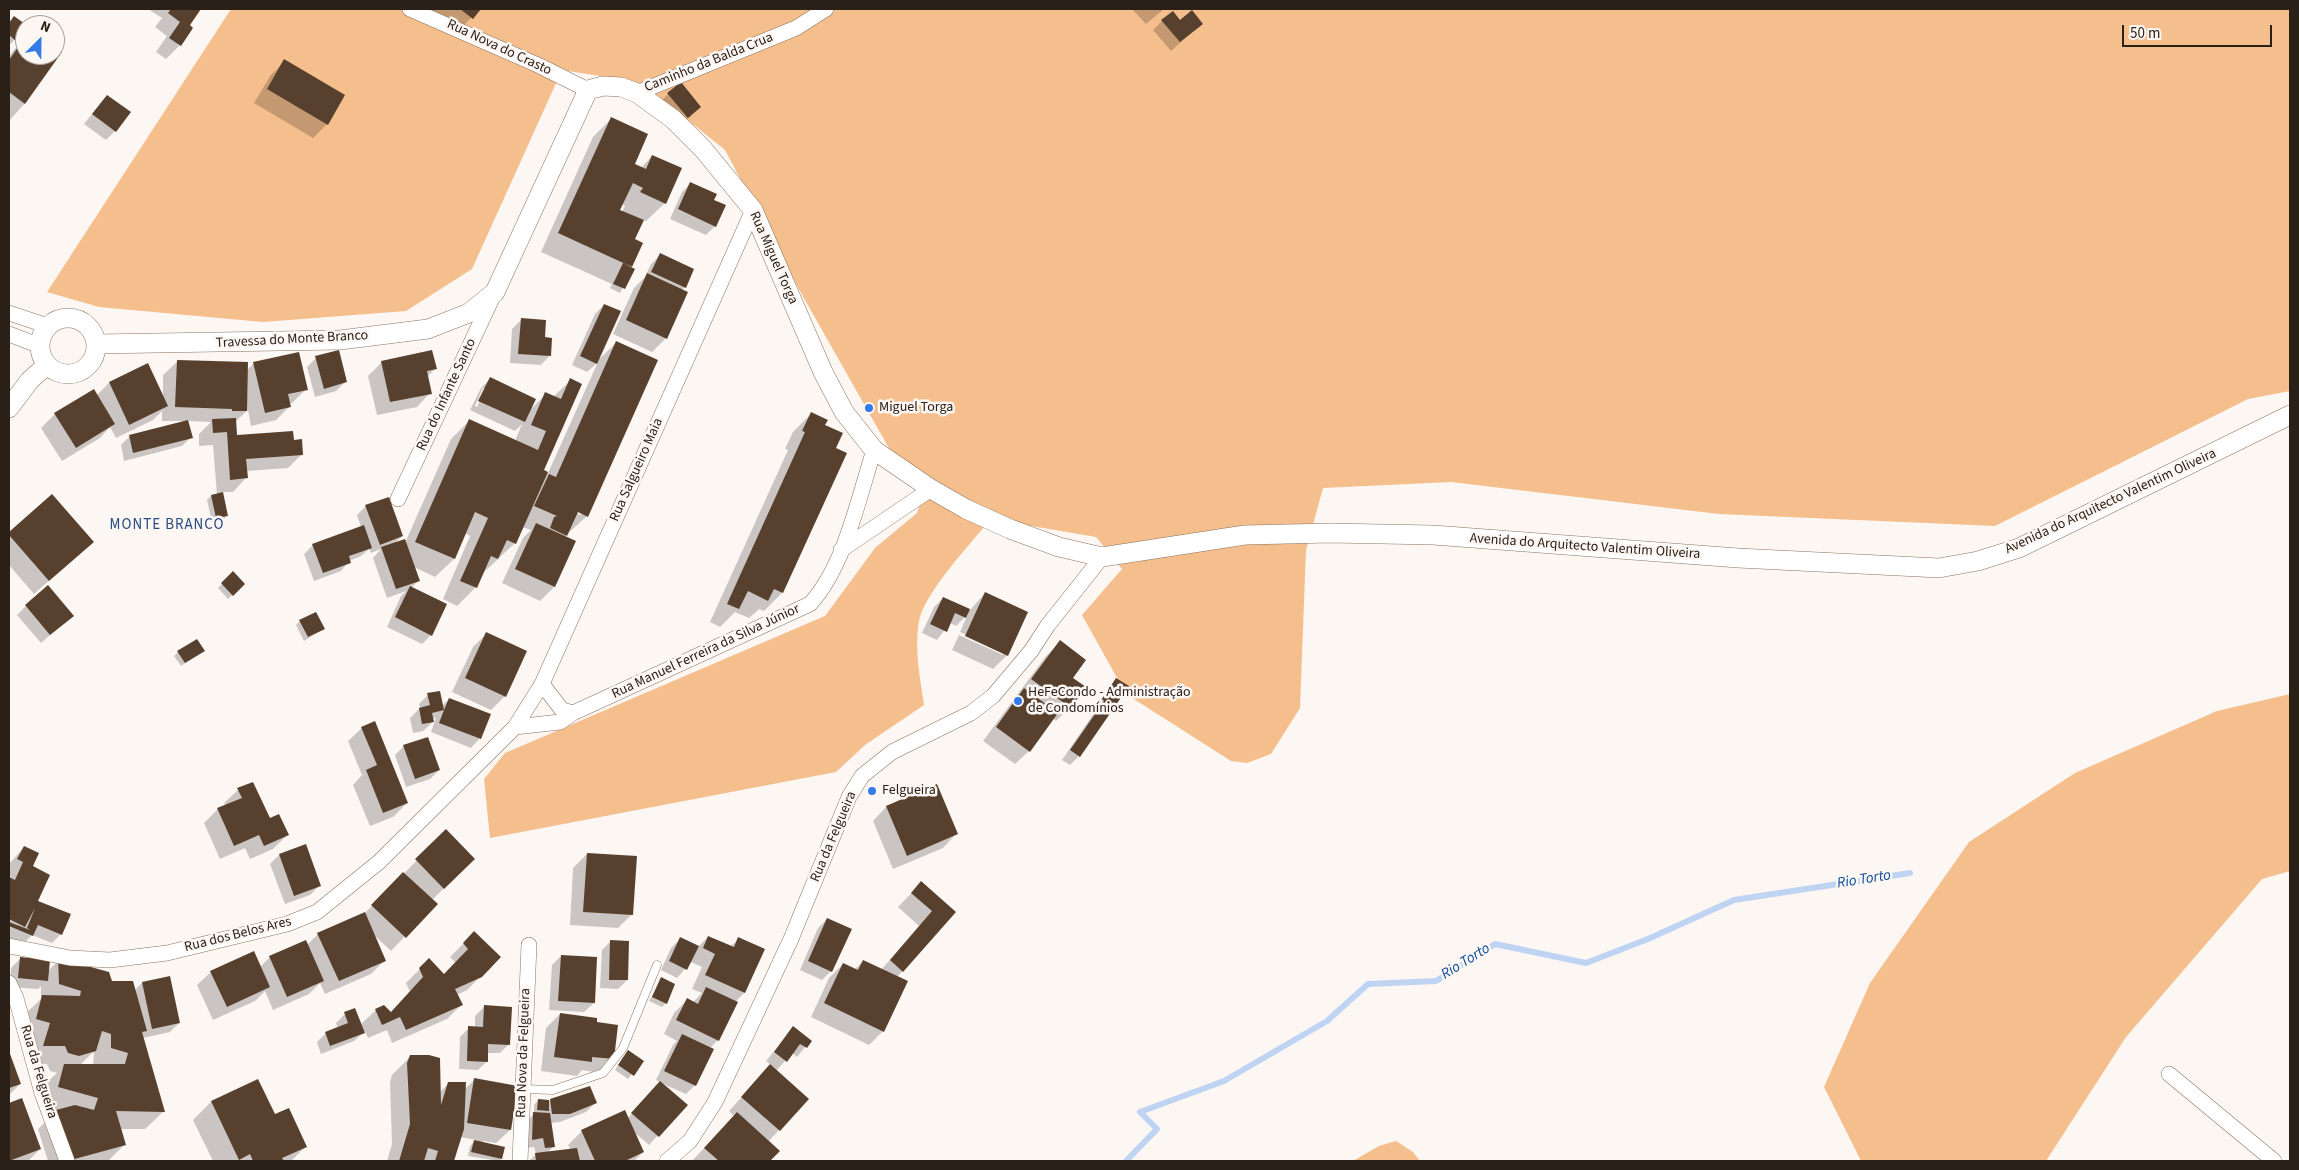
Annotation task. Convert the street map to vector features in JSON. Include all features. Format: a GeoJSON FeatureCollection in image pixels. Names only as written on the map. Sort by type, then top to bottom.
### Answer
{"type":"FeatureCollection","features":[{"type":"Feature","properties":{"kind":"street","name":"Rua Nova do Crasto"},"geometry":{"type":"LineString","coordinates":[[410,9],[540,66],[588,90]]}},
{"type":"Feature","properties":{"kind":"street","name":"Caminho da Balda Crua"},"geometry":{"type":"LineString","coordinates":[[588,90],[603,86],[621,87],[636,93],[788,31],[826,9]]}},
{"type":"Feature","properties":{"kind":"street","name":"Travessa do Monte Branco"},"geometry":{"type":"LineString","coordinates":[[96,344],[340,340],[428,329],[469,313],[495,292],[588,90]]}},
{"type":"Feature","properties":{"kind":"street","name":"Rua Miguel Torga"},"geometry":{"type":"LineString","coordinates":[[636,93],[673,119],[697,143],[753,210],[823,372],[844,412],[874,450]]}},
{"type":"Feature","properties":{"kind":"street","name":"Rua Salgueiro Maia"},"geometry":{"type":"LineString","coordinates":[[515,727],[542,684],[753,210]]}},
{"type":"Feature","properties":{"kind":"street","name":"Rua do Infante Santo"},"geometry":{"type":"LineString","coordinates":[[398,499],[495,292]]}},
{"type":"Feature","properties":{"kind":"street"},"geometry":{"type":"LineString","coordinates":[[9,313],[48,326]]}},
{"type":"Feature","properties":{"kind":"street"},"geometry":{"type":"LineString","coordinates":[[64,318],[82,322],[89,328],[96,344],[92,361],[79,372],[62,374],[47,365],[40,346],[41,339],[48,326],[64,318]]}},
{"type":"Feature","properties":{"kind":"street"},"geometry":{"type":"LineString","coordinates":[[9,334],[40,346]]}},
{"type":"Feature","properties":{"kind":"street"},"geometry":{"type":"LineString","coordinates":[[9,408],[30,380],[47,365]]}},
{"type":"Feature","properties":{"kind":"street","name":"Avenida do Arquitecto Valentim Oliveira"},"geometry":{"type":"LineString","coordinates":[[874,450],[931,489],[966,509],[1010,529],[1059,546],[1102,557],[1244,535],[1331,533],[1433,536],[1738,558],[1939,568],[1978,562],[2019,548],[2290,414]]}},
{"type":"Feature","properties":{"kind":"street","name":"Rua Manuel Ferreira da Silva Júnior"},"geometry":{"type":"LineString","coordinates":[[515,727],[560,722],[573,713],[810,604],[821,592],[841,550],[874,450]]}},
{"type":"Feature","properties":{"kind":"street"},"geometry":{"type":"LineString","coordinates":[[841,550],[931,489]]}},
{"type":"Feature","properties":{"kind":"street","name":"Rua da Felgueira"},"geometry":{"type":"LineString","coordinates":[[668,1161],[690,1141],[716,1102],[791,939],[849,797],[862,776],[892,752],[971,713],[993,696],[1031,651],[1048,625],[1102,557]]}},
{"type":"Feature","properties":{"kind":"street"},"geometry":{"type":"LineString","coordinates":[[542,684],[562,710],[573,713]]}},
{"type":"Feature","properties":{"kind":"street","name":"Rua dos Belos Ares"},"geometry":{"type":"LineString","coordinates":[[9,946],[70,958],[110,960],[166,953],[287,924],[317,912],[379,862],[515,727]]}},
{"type":"Feature","properties":{"kind":"street","name":"Rua Nova da Felgueira"},"geometry":{"type":"LineString","coordinates":[[520,1161],[529,945]]}},
{"type":"Feature","properties":{"kind":"street","name":"Rua da Felgueira"},"geometry":{"type":"LineString","coordinates":[[9,983],[16,998],[42,1093],[67,1161]]}},
{"type":"Feature","properties":{"kind":"street"},"geometry":{"type":"LineString","coordinates":[[2169,1074],[2274,1161]]}},
{"type":"Feature","properties":{"kind":"lane"},"geometry":{"type":"LineString","coordinates":[[523,1089],[553,1090],[603,1073],[623,1048],[657,965]]}},
{"type":"Feature","properties":{"kind":"shaded area"},"geometry":{"type":"Polygon","coordinates":[[[231,9],[2290,9],[2290,391],[2248,399],[1995,526],[1719,514],[1451,482],[1323,488],[1306,550],[1300,708],[1271,754],[1247,763],[1231,761],[1126,694],[1082,615],[1122,569],[1096,537],[991,519],[939,582],[923,609],[919,621],[917,642],[924,705],[865,745],[836,772],[490,838],[484,779],[505,753],[825,616],[875,548],[917,513],[929,477],[890,450],[801,293],[725,150],[663,100],[606,77],[562,70],[472,269],[406,311],[263,322],[99,307],[47,292],[231,9]]]}},
{"type":"Feature","properties":{"kind":"shaded area"},"geometry":{"type":"Polygon","coordinates":[[[2290,694],[2290,871],[2262,879],[2126,1037],[2046,1161],[1861,1161],[1824,1087],[1870,983],[1969,842],[2075,773],[2217,711],[2290,694]]]}},
{"type":"Feature","properties":{"kind":"shaded area"},"geometry":{"type":"Polygon","coordinates":[[[1396,1141],[1413,1152],[1420,1161],[1353,1161],[1379,1146],[1396,1141]]]}},
{"type":"Feature","properties":{"kind":"building"},"geometry":{"type":"Polygon","coordinates":[[[171,9],[201,9],[190,25],[193,28],[181,46],[169,38],[180,22],[168,13],[171,9]]]}},
{"type":"Feature","properties":{"kind":"building"},"geometry":{"type":"Polygon","coordinates":[[[460,9],[481,9],[473,19],[460,9]]]}},
{"type":"Feature","properties":{"kind":"building"},"geometry":{"type":"Polygon","coordinates":[[[1192,10],[1203,24],[1180,42],[1161,20],[1173,11],[1180,20],[1192,10]]]}},
{"type":"Feature","properties":{"kind":"building"},"geometry":{"type":"Polygon","coordinates":[[[15,17],[15,40],[9,35],[9,23],[15,17]]]}},
{"type":"Feature","properties":{"kind":"building"},"geometry":{"type":"Polygon","coordinates":[[[15,51],[15,65],[53,65],[25,104],[9,92],[9,60],[15,51]]]}},
{"type":"Feature","properties":{"kind":"building"},"geometry":{"type":"Polygon","coordinates":[[[284,59],[345,95],[328,125],[267,89],[284,59]]]}},
{"type":"Feature","properties":{"kind":"building"},"geometry":{"type":"Polygon","coordinates":[[[681,82],[701,107],[688,118],[667,93],[681,82]]]}},
{"type":"Feature","properties":{"kind":"building"},"geometry":{"type":"Polygon","coordinates":[[[107,95],[131,112],[116,132],[92,114],[107,95]]]}},
{"type":"Feature","properties":{"kind":"building"},"geometry":{"type":"Polygon","coordinates":[[[611,117],[648,134],[635,164],[646,169],[652,155],[682,168],[666,204],[640,192],[643,188],[633,183],[620,210],[644,220],[635,239],[643,243],[632,267],[558,233],[611,117]]]}},
{"type":"Feature","properties":{"kind":"building"},"geometry":{"type":"Polygon","coordinates":[[[690,182],[717,194],[714,200],[726,205],[716,227],[678,209],[690,182]]]}},
{"type":"Feature","properties":{"kind":"building"},"geometry":{"type":"Polygon","coordinates":[[[660,253],[694,269],[686,288],[651,272],[660,253]]]}},
{"type":"Feature","properties":{"kind":"building"},"geometry":{"type":"Polygon","coordinates":[[[623,263],[635,269],[625,289],[613,284],[623,263]]]}},
{"type":"Feature","properties":{"kind":"building"},"geometry":{"type":"Polygon","coordinates":[[[647,273],[688,292],[667,339],[626,320],[647,273]]]}},
{"type":"Feature","properties":{"kind":"building"},"geometry":{"type":"Polygon","coordinates":[[[604,304],[621,311],[597,364],[580,356],[604,304]]]}},
{"type":"Feature","properties":{"kind":"building"},"geometry":{"type":"Polygon","coordinates":[[[521,318],[546,320],[545,337],[552,338],[551,356],[518,354],[521,318]]]}},
{"type":"Feature","properties":{"kind":"building"},"geometry":{"type":"Polygon","coordinates":[[[616,341],[658,360],[588,517],[578,512],[567,536],[550,528],[554,517],[557,516],[534,506],[549,474],[556,477],[616,341]]]}},
{"type":"Feature","properties":{"kind":"building"},"geometry":{"type":"Polygon","coordinates":[[[339,350],[347,382],[324,389],[315,356],[339,350]]]}},
{"type":"Feature","properties":{"kind":"building"},"geometry":{"type":"Polygon","coordinates":[[[432,350],[437,369],[427,371],[432,394],[390,402],[381,361],[432,350]]]}},
{"type":"Feature","properties":{"kind":"building"},"geometry":{"type":"Polygon","coordinates":[[[299,352],[308,390],[288,394],[291,407],[265,413],[253,362],[299,352]]]}},
{"type":"Feature","properties":{"kind":"building"},"geometry":{"type":"Polygon","coordinates":[[[177,360],[248,362],[247,411],[175,407],[177,360]]]}},
{"type":"Feature","properties":{"kind":"building"},"geometry":{"type":"Polygon","coordinates":[[[148,363],[168,406],[129,425],[109,382],[148,363]]]}},
{"type":"Feature","properties":{"kind":"building"},"geometry":{"type":"Polygon","coordinates":[[[490,377],[536,399],[525,422],[478,401],[490,377]]]}},
{"type":"Feature","properties":{"kind":"building"},"geometry":{"type":"Polygon","coordinates":[[[570,378],[582,384],[544,470],[548,472],[516,544],[507,540],[498,559],[491,556],[477,588],[460,581],[488,518],[475,512],[455,559],[415,542],[469,419],[538,450],[546,431],[531,425],[545,392],[561,399],[570,378]]]}},
{"type":"Feature","properties":{"kind":"building"},"geometry":{"type":"Polygon","coordinates":[[[94,389],[115,424],[76,448],[54,413],[94,389]]]}},
{"type":"Feature","properties":{"kind":"building"},"geometry":{"type":"Polygon","coordinates":[[[811,412],[828,420],[825,425],[843,433],[836,448],[847,453],[783,593],[774,589],[768,601],[748,591],[739,609],[727,604],[805,432],[802,431],[811,412]]]}},
{"type":"Feature","properties":{"kind":"building"},"geometry":{"type":"Polygon","coordinates":[[[236,418],[237,435],[293,431],[294,440],[302,439],[303,455],[246,459],[248,478],[230,480],[227,432],[213,433],[212,419],[236,418]]]}},
{"type":"Feature","properties":{"kind":"building"},"geometry":{"type":"Polygon","coordinates":[[[188,420],[193,438],[133,453],[129,435],[188,420]]]}},
{"type":"Feature","properties":{"kind":"building"},"geometry":{"type":"Polygon","coordinates":[[[223,492],[228,516],[216,518],[211,495],[223,492]]]}},
{"type":"Feature","properties":{"kind":"building"},"geometry":{"type":"Polygon","coordinates":[[[52,494],[94,542],[49,581],[9,535],[9,532],[52,494]]]}},
{"type":"Feature","properties":{"kind":"building"},"geometry":{"type":"Polygon","coordinates":[[[389,497],[403,536],[380,545],[365,505],[389,497]]]}},
{"type":"Feature","properties":{"kind":"building"},"geometry":{"type":"Polygon","coordinates":[[[536,523],[576,541],[555,587],[515,569],[536,523]]]}},
{"type":"Feature","properties":{"kind":"building"},"geometry":{"type":"Polygon","coordinates":[[[364,525],[372,548],[349,556],[351,563],[323,573],[312,544],[364,525]]]}},
{"type":"Feature","properties":{"kind":"building"},"geometry":{"type":"Polygon","coordinates":[[[405,539],[420,581],[396,589],[381,547],[405,539]]]}},
{"type":"Feature","properties":{"kind":"building"},"geometry":{"type":"Polygon","coordinates":[[[233,571],[245,584],[233,596],[221,583],[233,571]]]}},
{"type":"Feature","properties":{"kind":"building"},"geometry":{"type":"Polygon","coordinates":[[[48,585],[74,616],[50,635],[25,605],[48,585]]]}},
{"type":"Feature","properties":{"kind":"building"},"geometry":{"type":"Polygon","coordinates":[[[410,586],[447,604],[432,636],[395,617],[410,586]]]}},
{"type":"Feature","properties":{"kind":"building"},"geometry":{"type":"Polygon","coordinates":[[[985,592],[1028,612],[1008,656],[965,636],[985,592]]]}},
{"type":"Feature","properties":{"kind":"building"},"geometry":{"type":"Polygon","coordinates":[[[943,597],[970,609],[966,618],[955,613],[947,632],[930,624],[943,597]]]}},
{"type":"Feature","properties":{"kind":"building"},"geometry":{"type":"Polygon","coordinates":[[[316,612],[325,629],[308,637],[299,620],[316,612]]]}},
{"type":"Feature","properties":{"kind":"building"},"geometry":{"type":"Polygon","coordinates":[[[486,632],[527,651],[506,697],[465,678],[486,632]]]}},
{"type":"Feature","properties":{"kind":"building"},"geometry":{"type":"Polygon","coordinates":[[[197,639],[205,651],[185,663],[177,651],[197,639]]]}},
{"type":"Feature","properties":{"kind":"building"},"geometry":{"type":"Polygon","coordinates":[[[1060,640],[1086,660],[1073,678],[1086,687],[1071,708],[1031,679],[1060,640]]]}},
{"type":"Feature","properties":{"kind":"building"},"geometry":{"type":"Polygon","coordinates":[[[1116,678],[1129,686],[1080,757],[1070,750],[1104,701],[1102,699],[1116,678]]]}},
{"type":"Feature","properties":{"kind":"building"},"geometry":{"type":"Polygon","coordinates":[[[1024,688],[1058,713],[1030,752],[996,727],[1024,688]]]}},
{"type":"Feature","properties":{"kind":"building"},"geometry":{"type":"Polygon","coordinates":[[[440,691],[444,710],[432,713],[434,722],[422,724],[419,708],[430,705],[427,693],[440,691]]]}},
{"type":"Feature","properties":{"kind":"building"},"geometry":{"type":"Polygon","coordinates":[[[449,698],[491,714],[481,739],[439,723],[449,698]]]}},
{"type":"Feature","properties":{"kind":"building"},"geometry":{"type":"Polygon","coordinates":[[[375,721],[408,803],[383,813],[366,770],[377,765],[361,727],[375,721]]]}},
{"type":"Feature","properties":{"kind":"building"},"geometry":{"type":"Polygon","coordinates":[[[428,737],[440,770],[415,779],[403,745],[428,737]]]}},
{"type":"Feature","properties":{"kind":"building"},"geometry":{"type":"Polygon","coordinates":[[[253,782],[270,818],[279,814],[289,835],[264,846],[259,835],[234,846],[217,808],[242,798],[237,788],[253,782]]]}},
{"type":"Feature","properties":{"kind":"building"},"geometry":{"type":"Polygon","coordinates":[[[937,784],[958,834],[907,856],[886,806],[937,784]]]}},
{"type":"Feature","properties":{"kind":"building"},"geometry":{"type":"Polygon","coordinates":[[[446,829],[475,859],[444,889],[415,859],[446,829]]]}},
{"type":"Feature","properties":{"kind":"building"},"geometry":{"type":"Polygon","coordinates":[[[306,844],[321,886],[294,896],[279,854],[306,844]]]}},
{"type":"Feature","properties":{"kind":"building"},"geometry":{"type":"Polygon","coordinates":[[[24,846],[39,853],[33,866],[50,875],[38,901],[71,914],[62,935],[38,925],[33,936],[9,926],[9,922],[30,930],[27,928],[35,908],[25,927],[9,919],[9,877],[15,880],[23,862],[17,859],[24,846]]]}},
{"type":"Feature","properties":{"kind":"building"},"geometry":{"type":"Polygon","coordinates":[[[587,853],[637,856],[633,915],[583,912],[587,853]]]}},
{"type":"Feature","properties":{"kind":"building"},"geometry":{"type":"Polygon","coordinates":[[[403,872],[438,904],[406,938],[371,905],[403,872]]]}},
{"type":"Feature","properties":{"kind":"building"},"geometry":{"type":"Polygon","coordinates":[[[921,881],[956,912],[903,972],[890,960],[932,911],[911,893],[921,881]]]}},
{"type":"Feature","properties":{"kind":"building"},"geometry":{"type":"Polygon","coordinates":[[[365,912],[386,961],[339,981],[317,933],[365,912]]]}},
{"type":"Feature","properties":{"kind":"building"},"geometry":{"type":"Polygon","coordinates":[[[827,918],[852,929],[832,972],[808,961],[827,918]]]}},
{"type":"Feature","properties":{"kind":"building"},"geometry":{"type":"Polygon","coordinates":[[[474,931],[501,957],[482,977],[455,989],[463,1005],[406,1030],[400,1017],[382,1025],[375,1009],[384,1005],[391,1012],[423,977],[419,968],[429,958],[444,974],[468,949],[463,943],[474,931]]]}},
{"type":"Feature","properties":{"kind":"building"},"geometry":{"type":"Polygon","coordinates":[[[708,936],[734,947],[738,937],[765,949],[745,993],[705,975],[715,954],[703,948],[708,936]]]}},
{"type":"Feature","properties":{"kind":"building"},"geometry":{"type":"Polygon","coordinates":[[[680,937],[699,946],[687,970],[669,961],[680,937]]]}},
{"type":"Feature","properties":{"kind":"building"},"geometry":{"type":"Polygon","coordinates":[[[306,940],[324,981],[287,997],[269,956],[306,940]]]}},
{"type":"Feature","properties":{"kind":"building"},"geometry":{"type":"Polygon","coordinates":[[[610,940],[629,941],[628,980],[609,980],[610,940]]]}},
{"type":"Feature","properties":{"kind":"building"},"geometry":{"type":"Polygon","coordinates":[[[254,951],[270,987],[227,1007],[210,971],[254,951]]]}},
{"type":"Feature","properties":{"kind":"building"},"geometry":{"type":"Polygon","coordinates":[[[561,955],[597,957],[595,1003],[558,1001],[561,955]]]}},
{"type":"Feature","properties":{"kind":"building"},"geometry":{"type":"Polygon","coordinates":[[[20,957],[50,960],[48,981],[18,978],[20,957]]]}},
{"type":"Feature","properties":{"kind":"building"},"geometry":{"type":"Polygon","coordinates":[[[58,958],[109,972],[112,981],[133,981],[147,1031],[142,1032],[165,1112],[116,1111],[126,1145],[71,1160],[56,1110],[75,1105],[94,1110],[98,1098],[58,1087],[64,1064],[125,1064],[128,1053],[111,1048],[111,1034],[102,1031],[96,1051],[79,1056],[68,1053],[65,1046],[43,1046],[50,1023],[36,1019],[42,995],[80,996],[81,991],[59,984],[58,958]]]}},
{"type":"Feature","properties":{"kind":"building"},"geometry":{"type":"Polygon","coordinates":[[[863,960],[908,981],[884,1032],[824,1003],[843,963],[858,970],[863,960]]]}},
{"type":"Feature","properties":{"kind":"building"},"geometry":{"type":"Polygon","coordinates":[[[170,976],[180,1023],[152,1029],[142,982],[170,976]]]}},
{"type":"Feature","properties":{"kind":"building"},"geometry":{"type":"Polygon","coordinates":[[[661,977],[675,984],[667,1004],[652,997],[661,977]]]}},
{"type":"Feature","properties":{"kind":"building"},"geometry":{"type":"Polygon","coordinates":[[[706,987],[738,1002],[719,1041],[676,1020],[687,998],[698,1004],[706,987]]]}},
{"type":"Feature","properties":{"kind":"building"},"geometry":{"type":"Polygon","coordinates":[[[484,1005],[512,1007],[510,1045],[488,1044],[488,1062],[467,1061],[468,1026],[483,1027],[484,1005]]]}},
{"type":"Feature","properties":{"kind":"building"},"geometry":{"type":"Polygon","coordinates":[[[355,1008],[365,1033],[330,1046],[325,1032],[348,1023],[344,1012],[355,1008]]]}},
{"type":"Feature","properties":{"kind":"building"},"geometry":{"type":"Polygon","coordinates":[[[560,1013],[597,1018],[597,1022],[618,1025],[614,1059],[592,1057],[592,1062],[554,1057],[560,1013]]]}},
{"type":"Feature","properties":{"kind":"building"},"geometry":{"type":"Polygon","coordinates":[[[793,1026],[812,1041],[807,1048],[800,1044],[787,1062],[774,1052],[793,1026]]]}},
{"type":"Feature","properties":{"kind":"building"},"geometry":{"type":"Polygon","coordinates":[[[682,1034],[714,1049],[696,1086],[664,1071],[682,1034]]]}},
{"type":"Feature","properties":{"kind":"building"},"geometry":{"type":"Polygon","coordinates":[[[628,1050],[644,1061],[634,1076],[618,1065],[628,1050]]]}},
{"type":"Feature","properties":{"kind":"building"},"geometry":{"type":"Polygon","coordinates":[[[9,1051],[21,1084],[9,1088],[9,1051]]]}},
{"type":"Feature","properties":{"kind":"building"},"geometry":{"type":"Polygon","coordinates":[[[410,1055],[429,1055],[440,1058],[441,1105],[448,1082],[466,1082],[464,1129],[454,1161],[435,1161],[438,1151],[428,1148],[424,1161],[399,1161],[410,1124],[407,1063],[410,1055]]]}},
{"type":"Feature","properties":{"kind":"building"},"geometry":{"type":"Polygon","coordinates":[[[770,1064],[809,1099],[780,1131],[741,1097],[770,1064]]]}},
{"type":"Feature","properties":{"kind":"building"},"geometry":{"type":"Polygon","coordinates":[[[474,1078],[518,1086],[511,1130],[467,1123],[474,1078]]]}},
{"type":"Feature","properties":{"kind":"building"},"geometry":{"type":"Polygon","coordinates":[[[258,1079],[275,1114],[289,1108],[307,1147],[282,1158],[284,1161],[253,1161],[250,1154],[239,1160],[211,1101],[258,1079]]]}},
{"type":"Feature","properties":{"kind":"building"},"geometry":{"type":"Polygon","coordinates":[[[660,1081],[688,1105],[659,1137],[631,1113],[660,1081]]]}},
{"type":"Feature","properties":{"kind":"building"},"geometry":{"type":"Polygon","coordinates":[[[590,1086],[597,1103],[570,1114],[552,1114],[550,1099],[590,1086]]]}},
{"type":"Feature","properties":{"kind":"building"},"geometry":{"type":"Polygon","coordinates":[[[22,1098],[41,1149],[9,1161],[9,1103],[22,1098]]]}},
{"type":"Feature","properties":{"kind":"building"},"geometry":{"type":"Polygon","coordinates":[[[538,1099],[549,1100],[549,1111],[537,1110],[538,1099]]]}},
{"type":"Feature","properties":{"kind":"building"},"geometry":{"type":"Polygon","coordinates":[[[625,1110],[644,1152],[625,1161],[595,1161],[581,1130],[625,1110]]]}},
{"type":"Feature","properties":{"kind":"building"},"geometry":{"type":"Polygon","coordinates":[[[533,1112],[550,1113],[555,1147],[545,1148],[543,1138],[532,1140],[533,1112]]]}},
{"type":"Feature","properties":{"kind":"building"},"geometry":{"type":"Polygon","coordinates":[[[737,1112],[780,1151],[770,1161],[719,1161],[704,1148],[737,1112]]]}},
{"type":"Feature","properties":{"kind":"building"},"geometry":{"type":"Polygon","coordinates":[[[474,1140],[505,1147],[502,1159],[471,1152],[474,1140]]]}},
{"type":"Feature","properties":{"kind":"building"},"geometry":{"type":"Polygon","coordinates":[[[577,1148],[580,1161],[536,1161],[535,1153],[577,1148]]]}},
{"type":"Feature","properties":{"kind":"waterway","name":"Rio Torto"},"geometry":{"type":"LineString","coordinates":[[1126,1161],[1157,1129],[1140,1112],[1224,1081],[1327,1021],[1368,984],[1436,981],[1495,944],[1586,963],[1648,939],[1734,900],[1910,873]]}},
{"type":"Feature","properties":{"kind":"place","name":"Miguel Torga"},"geometry":{"type":"Point","coordinates":[869,408]}},
{"type":"Feature","properties":{"kind":"place","name":"HeFeCondo - Administração de Condomínios"},"geometry":{"type":"Point","coordinates":[1018,701]}},
{"type":"Feature","properties":{"kind":"place","name":"Felgueira"},"geometry":{"type":"Point","coordinates":[872,791]}},
{"type":"Feature","properties":{"kind":"district","name":"MONTE BRANCO"},"geometry":{"type":"Point","coordinates":[167,526]}}]}
